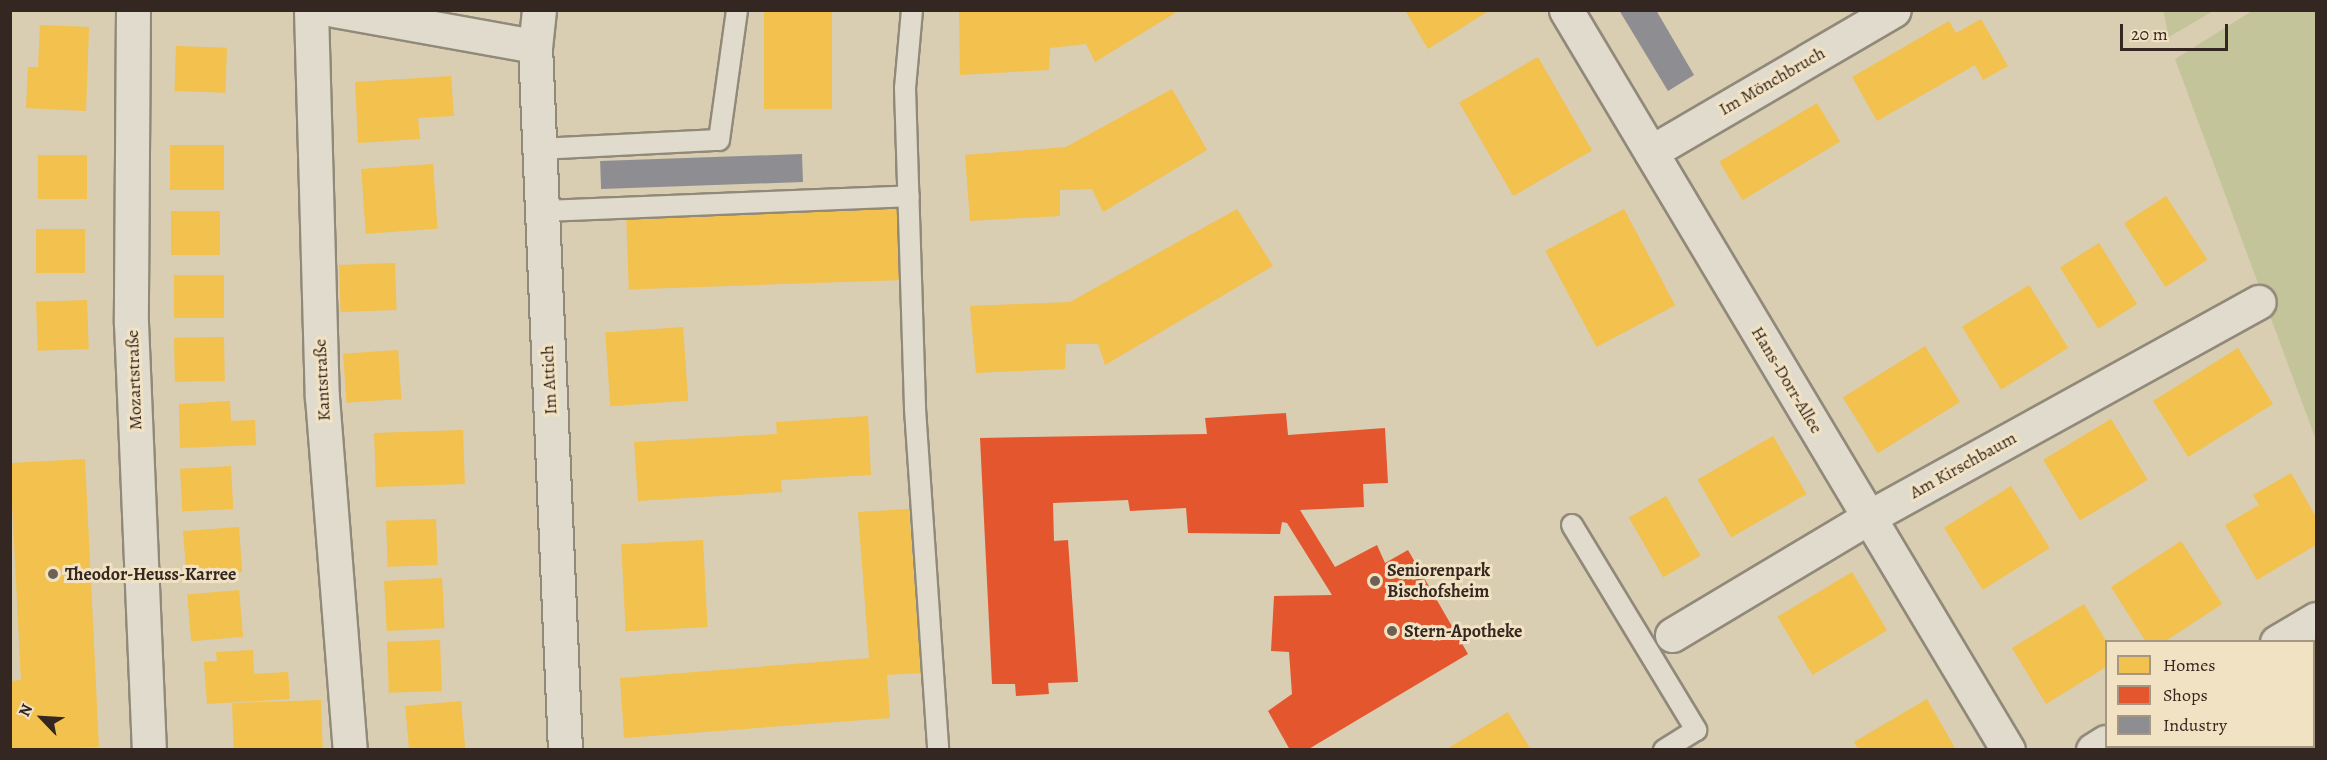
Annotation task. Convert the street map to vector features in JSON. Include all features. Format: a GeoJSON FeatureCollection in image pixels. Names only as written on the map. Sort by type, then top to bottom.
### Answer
{"type":"FeatureCollection","features":[{"type":"Feature","properties":{"kind":"street","name":"Mozartstraße"},"geometry":{"type":"LineString","coordinates":[[133,10],[131,323],[149,750]]}},
{"type":"Feature","properties":{"kind":"street","name":"Kantstraße"},"geometry":{"type":"LineString","coordinates":[[311,10],[322,398],[350,750]]}},
{"type":"Feature","properties":{"kind":"street"},"geometry":{"type":"LineString","coordinates":[[334,10],[535,46]]}},
{"type":"Feature","properties":{"kind":"street","name":"Im Attich"},"geometry":{"type":"LineString","coordinates":[[539,10],[535,46],[565,750]]}},
{"type":"Feature","properties":{"kind":"street","name":"Hans-Dorr-Allee"},"geometry":{"type":"LineString","coordinates":[[1566,10],[2008,750]]}},
{"type":"Feature","properties":{"kind":"street","name":"Im Mönchbruch"},"geometry":{"type":"LineString","coordinates":[[1651,152],[1894,10]]}},
{"type":"Feature","properties":{"kind":"street","name":"Am Kirschbaum"},"geometry":{"type":"LineString","coordinates":[[1672,635],[1869,517],[2259,302]]}},
{"type":"Feature","properties":{"kind":"street"},"geometry":{"type":"LineString","coordinates":[[2280,640],[2316,619]]}},
{"type":"Feature","properties":{"kind":"lane"},"geometry":{"type":"LineString","coordinates":[[539,149],[719,140],[737,10]]}},
{"type":"Feature","properties":{"kind":"lane"},"geometry":{"type":"LineString","coordinates":[[912,10],[905,88],[915,409],[938,750]]}},
{"type":"Feature","properties":{"kind":"lane"},"geometry":{"type":"LineString","coordinates":[[542,211],[909,196]]}},
{"type":"Feature","properties":{"kind":"lane"},"geometry":{"type":"LineString","coordinates":[[1572,525],[1696,730],[1664,750]]}},
{"type":"Feature","properties":{"kind":"green space"},"geometry":{"type":"Polygon","coordinates":[[[2163,10],[2213,10],[2213,11],[2169,37],[2163,10]]]}},
{"type":"Feature","properties":{"kind":"green space"},"geometry":{"type":"Polygon","coordinates":[[[2252,11],[2316,11],[2316,440],[2175,59],[2252,11]]]}},
{"type":"Feature","properties":{"kind":"building: Homes"},"geometry":{"type":"Polygon","coordinates":[[[764,10],[832,10],[832,109],[764,109],[764,10]]]}},
{"type":"Feature","properties":{"kind":"building: Homes"},"geometry":{"type":"Polygon","coordinates":[[[959,10],[1174,10],[1175,13],[1095,62],[1086,44],[1050,48],[1049,70],[960,75],[959,10]]]}},
{"type":"Feature","properties":{"kind":"building: Homes"},"geometry":{"type":"Polygon","coordinates":[[[1405,10],[1490,10],[1428,49],[1405,10]]]}},
{"type":"Feature","properties":{"kind":"building: Homes"},"geometry":{"type":"Polygon","coordinates":[[[1981,19],[2008,66],[1983,80],[1975,65],[1877,121],[1852,77],[1949,21],[1956,33],[1981,19]]]}},
{"type":"Feature","properties":{"kind":"building: Homes"},"geometry":{"type":"Polygon","coordinates":[[[40,25],[89,27],[86,111],[26,108],[28,67],[38,67],[40,25]]]}},
{"type":"Feature","properties":{"kind":"building: Homes"},"geometry":{"type":"Polygon","coordinates":[[[176,46],[227,48],[225,93],[174,91],[176,46]]]}},
{"type":"Feature","properties":{"kind":"building: Homes"},"geometry":{"type":"Polygon","coordinates":[[[1538,57],[1592,151],[1513,196],[1459,102],[1538,57]]]}},
{"type":"Feature","properties":{"kind":"building: Homes"},"geometry":{"type":"Polygon","coordinates":[[[451,76],[454,116],[418,118],[420,139],[358,143],[355,82],[451,76]]]}},
{"type":"Feature","properties":{"kind":"building: Homes"},"geometry":{"type":"Polygon","coordinates":[[[1172,89],[1207,150],[1103,212],[1092,189],[1060,190],[1060,216],[970,221],[965,155],[1066,147],[1172,89]]]}},
{"type":"Feature","properties":{"kind":"building: Homes"},"geometry":{"type":"Polygon","coordinates":[[[1817,103],[1840,142],[1742,200],[1719,162],[1817,103]]]}},
{"type":"Feature","properties":{"kind":"building: Homes"},"geometry":{"type":"Polygon","coordinates":[[[170,145],[224,145],[224,190],[170,190],[170,145]]]}},
{"type":"Feature","properties":{"kind":"building: Homes"},"geometry":{"type":"Polygon","coordinates":[[[38,155],[87,155],[87,199],[38,199],[38,155]]]}},
{"type":"Feature","properties":{"kind":"building: Homes"},"geometry":{"type":"Polygon","coordinates":[[[433,164],[438,229],[366,234],[361,169],[433,164]]]}},
{"type":"Feature","properties":{"kind":"building: Homes"},"geometry":{"type":"Polygon","coordinates":[[[2166,196],[2207,260],[2165,287],[2124,223],[2166,196]]]}},
{"type":"Feature","properties":{"kind":"building: Homes"},"geometry":{"type":"Polygon","coordinates":[[[900,205],[903,280],[629,290],[626,215],[900,205]]]}},
{"type":"Feature","properties":{"kind":"building: Homes"},"geometry":{"type":"Polygon","coordinates":[[[1237,209],[1273,266],[1105,365],[1098,344],[1066,344],[1065,369],[976,373],[970,306],[1070,302],[1237,209]]]}},
{"type":"Feature","properties":{"kind":"building: Homes"},"geometry":{"type":"Polygon","coordinates":[[[1624,209],[1675,305],[1597,347],[1545,251],[1624,209]]]}},
{"type":"Feature","properties":{"kind":"building: Homes"},"geometry":{"type":"Polygon","coordinates":[[[171,211],[220,211],[220,255],[171,255],[171,211]]]}},
{"type":"Feature","properties":{"kind":"building: Homes"},"geometry":{"type":"Polygon","coordinates":[[[36,229],[85,229],[85,273],[36,273],[36,229]]]}},
{"type":"Feature","properties":{"kind":"building: Homes"},"geometry":{"type":"Polygon","coordinates":[[[2099,243],[2137,304],[2098,328],[2060,267],[2099,243]]]}},
{"type":"Feature","properties":{"kind":"building: Homes"},"geometry":{"type":"Polygon","coordinates":[[[395,263],[397,310],[341,312],[339,265],[395,263]]]}},
{"type":"Feature","properties":{"kind":"building: Homes"},"geometry":{"type":"Polygon","coordinates":[[[174,275],[224,275],[224,318],[174,318],[174,275]]]}},
{"type":"Feature","properties":{"kind":"building: Homes"},"geometry":{"type":"Polygon","coordinates":[[[2029,285],[2068,348],[2001,390],[1962,327],[2029,285]]]}},
{"type":"Feature","properties":{"kind":"building: Homes"},"geometry":{"type":"Polygon","coordinates":[[[87,300],[89,349],[38,351],[36,302],[87,300]]]}},
{"type":"Feature","properties":{"kind":"building: Homes"},"geometry":{"type":"Polygon","coordinates":[[[683,327],[688,401],[610,406],[605,332],[683,327]]]}},
{"type":"Feature","properties":{"kind":"building: Homes"},"geometry":{"type":"Polygon","coordinates":[[[224,337],[225,381],[175,382],[174,338],[224,337]]]}},
{"type":"Feature","properties":{"kind":"building: Homes"},"geometry":{"type":"Polygon","coordinates":[[[1925,346],[1960,402],[1878,453],[1843,397],[1925,346]]]}},
{"type":"Feature","properties":{"kind":"building: Homes"},"geometry":{"type":"Polygon","coordinates":[[[2238,348],[2273,404],[2188,457],[2153,401],[2238,348]]]}},
{"type":"Feature","properties":{"kind":"building: Homes"},"geometry":{"type":"Polygon","coordinates":[[[398,350],[401,399],[347,403],[343,354],[398,350]]]}},
{"type":"Feature","properties":{"kind":"building: Homes"},"geometry":{"type":"Polygon","coordinates":[[[230,401],[231,421],[255,420],[256,445],[180,448],[179,404],[230,401]]]}},
{"type":"Feature","properties":{"kind":"building: Homes"},"geometry":{"type":"Polygon","coordinates":[[[868,416],[871,475],[781,480],[782,492],[638,501],[634,442],[777,434],[776,422],[868,416]]]}},
{"type":"Feature","properties":{"kind":"building: Homes"},"geometry":{"type":"Polygon","coordinates":[[[2111,419],[2148,480],[2080,521],[2043,460],[2111,419]]]}},
{"type":"Feature","properties":{"kind":"building: Homes"},"geometry":{"type":"Polygon","coordinates":[[[463,430],[465,484],[376,487],[374,433],[463,430]]]}},
{"type":"Feature","properties":{"kind":"building: Homes"},"geometry":{"type":"Polygon","coordinates":[[[1773,436],[1806,494],[1731,538],[1698,480],[1773,436]]]}},
{"type":"Feature","properties":{"kind":"building: Homes","name":"Theodor-Heuss-Karree"},"geometry":{"type":"Polygon","coordinates":[[[85,459],[99,747],[10,750],[10,681],[21,680],[10,463],[85,459]]]}},
{"type":"Feature","properties":{"kind":"building: Homes"},"geometry":{"type":"Polygon","coordinates":[[[231,466],[233,509],[182,512],[180,469],[231,466]]]}},
{"type":"Feature","properties":{"kind":"building: Homes"},"geometry":{"type":"Polygon","coordinates":[[[2291,473],[2316,517],[2316,545],[2257,580],[2225,525],[2259,505],[2253,495],[2291,473]]]}},
{"type":"Feature","properties":{"kind":"building: Homes"},"geometry":{"type":"Polygon","coordinates":[[[2011,486],[2050,548],[1983,590],[1944,528],[2011,486]]]}},
{"type":"Feature","properties":{"kind":"building: Homes"},"geometry":{"type":"Polygon","coordinates":[[[1666,496],[1700,556],[1663,577],[1629,518],[1666,496]]]}},
{"type":"Feature","properties":{"kind":"building: Homes"},"geometry":{"type":"Polygon","coordinates":[[[909,509],[921,673],[887,675],[890,718],[624,738],[620,678],[869,658],[858,512],[909,509]]]}},
{"type":"Feature","properties":{"kind":"building: Homes"},"geometry":{"type":"Polygon","coordinates":[[[436,519],[438,565],[388,567],[386,521],[436,519]]]}},
{"type":"Feature","properties":{"kind":"building: Homes"},"geometry":{"type":"Polygon","coordinates":[[[239,527],[242,572],[186,576],[183,531],[239,527]]]}},
{"type":"Feature","properties":{"kind":"building: Homes"},"geometry":{"type":"Polygon","coordinates":[[[703,540],[708,627],[626,631],[621,544],[703,540]]]}},
{"type":"Feature","properties":{"kind":"building: Homes"},"geometry":{"type":"Polygon","coordinates":[[[2181,541],[2222,604],[2167,640],[2145,640],[2111,587],[2181,541]]]}},
{"type":"Feature","properties":{"kind":"building: Homes"},"geometry":{"type":"Polygon","coordinates":[[[1852,572],[1887,630],[1812,675],[1777,617],[1852,572]]]}},
{"type":"Feature","properties":{"kind":"building: Homes"},"geometry":{"type":"Polygon","coordinates":[[[442,578],[445,628],[387,631],[384,581],[442,578]]]}},
{"type":"Feature","properties":{"kind":"building: Homes"},"geometry":{"type":"Polygon","coordinates":[[[239,590],[243,637],[191,641],[187,595],[239,590]]]}},
{"type":"Feature","properties":{"kind":"building: Homes"},"geometry":{"type":"Polygon","coordinates":[[[2084,604],[2105,640],[2105,668],[2046,704],[2012,648],[2084,604]]]}},
{"type":"Feature","properties":{"kind":"building: Homes"},"geometry":{"type":"Polygon","coordinates":[[[440,640],[442,691],[389,693],[387,642],[440,640]]]}},
{"type":"Feature","properties":{"kind":"building: Homes"},"geometry":{"type":"Polygon","coordinates":[[[253,650],[254,674],[288,672],[290,699],[207,704],[204,662],[217,661],[216,652],[253,650]]]}},
{"type":"Feature","properties":{"kind":"building: Homes"},"geometry":{"type":"Polygon","coordinates":[[[1927,699],[1956,750],[1859,750],[1854,742],[1927,699]]]}},
{"type":"Feature","properties":{"kind":"building: Homes"},"geometry":{"type":"Polygon","coordinates":[[[321,700],[323,750],[234,750],[232,703],[321,700]]]}},
{"type":"Feature","properties":{"kind":"building: Homes"},"geometry":{"type":"Polygon","coordinates":[[[461,701],[465,750],[409,750],[405,706],[461,701]]]}},
{"type":"Feature","properties":{"kind":"building: Homes"},"geometry":{"type":"Polygon","coordinates":[[[1508,712],[1531,750],[1445,750],[1508,712]]]}},
{"type":"Feature","properties":{"kind":"building: Homes"},"geometry":{"type":"Polygon","coordinates":[[[2240,748],[2272,748],[2270,750],[2240,748]]]}},
{"type":"Feature","properties":{"kind":"building: Shops","name":"Seniorenpark Bischofsheim"},"geometry":{"type":"Polygon","coordinates":[[[1286,413],[1288,435],[1385,428],[1388,483],[1363,484],[1364,507],[1300,510],[1335,567],[1377,545],[1385,563],[1408,550],[1468,654],[1307,750],[1290,750],[1268,711],[1292,694],[1289,652],[1271,651],[1274,596],[1332,595],[1287,523],[1282,522],[1280,534],[1188,533],[1186,508],[1130,511],[1128,500],[1053,503],[1054,541],[1068,540],[1078,682],[1048,683],[1049,694],[1016,696],[1015,684],[992,684],[980,438],[1207,434],[1205,418],[1286,413]]]}},
{"type":"Feature","properties":{"kind":"building: Industry"},"geometry":{"type":"Polygon","coordinates":[[[1619,10],[1656,10],[1694,75],[1668,91],[1619,10]]]}},
{"type":"Feature","properties":{"kind":"building: Industry"},"geometry":{"type":"Polygon","coordinates":[[[802,154],[803,182],[601,189],[600,161],[802,154]]]}},
{"type":"Feature","properties":{"kind":"place","name":"Theodor-Heuss-Karree"},"geometry":{"type":"Point","coordinates":[53,574]}},
{"type":"Feature","properties":{"kind":"place","name":"Seniorenpark Bischofsheim"},"geometry":{"type":"Point","coordinates":[1375,581]}},
{"type":"Feature","properties":{"kind":"place","name":"Stern-Apotheke"},"geometry":{"type":"Point","coordinates":[1392,631]}}]}
